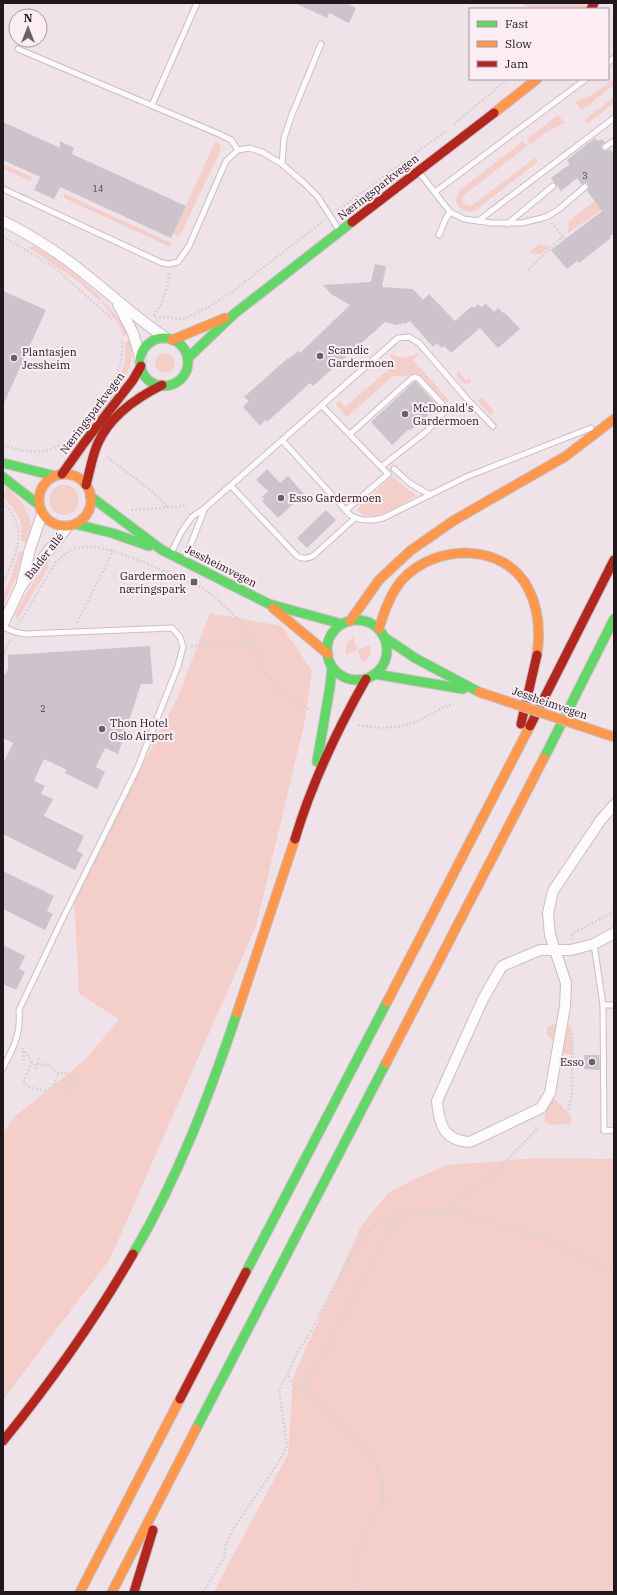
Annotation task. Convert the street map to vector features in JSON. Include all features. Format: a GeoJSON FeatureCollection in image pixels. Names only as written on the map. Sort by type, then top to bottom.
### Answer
{"type":"FeatureCollection","features":[{"type":"Feature","properties":{"kind":"main road","name":"Næringsparkvegen"},"geometry":{"type":"LineString","coordinates":[[86,485],[96,450],[104,432],[129,404],[162,385],[169,385],[181,378],[186,372],[188,358],[234,314],[536,80]]}},
{"type":"Feature","properties":{"kind":"main road","name":"Næringsparkvegen"},"geometry":{"type":"LineString","coordinates":[[58,475],[128,386],[141,363],[145,348],[149,344],[154,340],[169,339],[234,314]]}},
{"type":"Feature","properties":{"kind":"main road"},"geometry":{"type":"LineString","coordinates":[[169,339],[183,347],[188,358]]}},
{"type":"Feature","properties":{"kind":"main road"},"geometry":{"type":"LineString","coordinates":[[141,363],[144,374],[148,379],[162,385]]}},
{"type":"Feature","properties":{"kind":"main road"},"geometry":{"type":"LineString","coordinates":[[346,623],[388,569],[411,550],[438,531],[567,456],[613,419]]}},
{"type":"Feature","properties":{"kind":"main road"},"geometry":{"type":"LineString","coordinates":[[3,463],[58,475],[75,477],[86,485],[90,496],[89,510],[86,516],[72,525],[58,525],[49,521],[41,510],[3,477]]}},
{"type":"Feature","properties":{"kind":"main road"},"geometry":{"type":"LineString","coordinates":[[41,510],[40,491],[48,480],[58,475]]}},
{"type":"Feature","properties":{"kind":"main road","name":"Jessheimvegen"},"geometry":{"type":"LineString","coordinates":[[90,496],[166,552]]}},
{"type":"Feature","properties":{"kind":"main road","name":"Jessheimvegen"},"geometry":{"type":"LineString","coordinates":[[72,525],[100,529],[166,552],[269,604],[346,623]]}},
{"type":"Feature","properties":{"kind":"main road"},"geometry":{"type":"LineString","coordinates":[[378,629],[386,606],[397,585],[414,568],[434,558],[460,551],[489,555],[504,562],[518,573],[527,585],[536,606],[539,636],[530,683],[510,763]]}},
{"type":"Feature","properties":{"kind":"main road"},"geometry":{"type":"LineString","coordinates":[[81,1590],[614,560]]}},
{"type":"Feature","properties":{"kind":"main road","name":"Jessheimvegen"},"geometry":{"type":"LineString","coordinates":[[269,604],[328,654]]}},
{"type":"Feature","properties":{"kind":"main road"},"geometry":{"type":"LineString","coordinates":[[112,1592],[532,781],[614,619]]}},
{"type":"Feature","properties":{"kind":"main road"},"geometry":{"type":"LineString","coordinates":[[360,620],[370,623],[378,629],[384,637],[387,645],[386,657],[381,668],[375,674],[366,679],[357,680],[347,678],[339,674],[332,666],[328,654],[330,637],[335,630],[346,623],[360,620]]}},
{"type":"Feature","properties":{"kind":"main road","name":"Jessheimvegen"},"geometry":{"type":"LineString","coordinates":[[384,637],[415,658],[479,692]]}},
{"type":"Feature","properties":{"kind":"main road"},"geometry":{"type":"LineString","coordinates":[[313,784],[330,687],[332,666]]}},
{"type":"Feature","properties":{"kind":"main road","name":"Jessheimvegen"},"geometry":{"type":"LineString","coordinates":[[375,674],[479,692],[614,737]]}},
{"type":"Feature","properties":{"kind":"main road"},"geometry":{"type":"LineString","coordinates":[[3,1441],[34,1404],[80,1341],[152,1222],[188,1144],[214,1080],[313,784],[357,694],[366,679]]}},
{"type":"Feature","properties":{"kind":"main road"},"geometry":{"type":"LineString","coordinates":[[134,1592],[173,1474]]}},
{"type":"Feature","properties":{"kind":"street"},"geometry":{"type":"LineString","coordinates":[[3,221],[24,232],[84,272],[146,324],[169,339]]}},
{"type":"Feature","properties":{"kind":"street"},"geometry":{"type":"LineString","coordinates":[[115,299],[133,333],[141,363]]}},
{"type":"Feature","properties":{"kind":"street","name":"Balder allé"},"geometry":{"type":"LineString","coordinates":[[3,626],[21,586],[41,510]]}},
{"type":"Feature","properties":{"kind":"street","name":"Balder allé"},"geometry":{"type":"LineString","coordinates":[[21,586],[72,525]]}},
{"type":"Feature","properties":{"kind":"street"},"geometry":{"type":"LineString","coordinates":[[614,805],[600,821],[553,891],[548,913],[550,935],[555,950],[566,983],[565,1006],[550,1093],[541,1108],[470,1142],[459,1141],[444,1130],[438,1118],[437,1101],[483,999],[502,966],[540,950],[555,950],[571,950],[594,944],[614,933]]}},
{"type":"Feature","properties":{"kind":"lane"},"geometry":{"type":"LineString","coordinates":[[152,105],[197,3]]}},
{"type":"Feature","properties":{"kind":"lane"},"geometry":{"type":"LineString","coordinates":[[282,164],[284,138],[320,44]]}},
{"type":"Feature","properties":{"kind":"lane"},"geometry":{"type":"LineString","coordinates":[[18,49],[219,134],[231,140],[238,150]]}},
{"type":"Feature","properties":{"kind":"lane"},"geometry":{"type":"LineString","coordinates":[[435,192],[585,80]]}},
{"type":"Feature","properties":{"kind":"lane"},"geometry":{"type":"LineString","coordinates":[[478,221],[614,118]]}},
{"type":"Feature","properties":{"kind":"lane"},"geometry":{"type":"LineString","coordinates":[[605,147],[614,141]]}},
{"type":"Feature","properties":{"kind":"lane"},"geometry":{"type":"LineString","coordinates":[[3,188],[154,259],[169,264],[178,262],[189,246],[226,161],[238,150],[249,148],[262,152],[282,164],[305,184],[318,197],[340,231]]}},
{"type":"Feature","properties":{"kind":"lane"},"geometry":{"type":"LineString","coordinates":[[418,171],[450,212],[464,219],[507,224],[522,223],[546,217],[558,210],[585,187]]}},
{"type":"Feature","properties":{"kind":"lane"},"geometry":{"type":"LineString","coordinates":[[507,224],[553,186]]}},
{"type":"Feature","properties":{"kind":"lane"},"geometry":{"type":"LineString","coordinates":[[439,235],[450,212]]}},
{"type":"Feature","properties":{"kind":"lane"},"geometry":{"type":"LineString","coordinates":[[166,552],[192,517],[231,486],[394,341],[402,337],[409,337],[419,343],[467,399],[493,426]]}},
{"type":"Feature","properties":{"kind":"lane"},"geometry":{"type":"LineString","coordinates":[[350,434],[411,379],[415,377],[419,379],[442,404],[444,412],[427,431],[381,467]]}},
{"type":"Feature","properties":{"kind":"lane"},"geometry":{"type":"LineString","coordinates":[[322,406],[388,474],[346,510]]}},
{"type":"Feature","properties":{"kind":"lane"},"geometry":{"type":"LineString","coordinates":[[282,440],[346,510],[355,518],[369,521],[383,518],[482,470],[613,419]]}},
{"type":"Feature","properties":{"kind":"lane"},"geometry":{"type":"LineString","coordinates":[[394,469],[411,484],[430,495]]}},
{"type":"Feature","properties":{"kind":"lane"},"geometry":{"type":"LineString","coordinates":[[231,486],[300,558],[309,558],[313,556],[355,518]]}},
{"type":"Feature","properties":{"kind":"lane"},"geometry":{"type":"LineString","coordinates":[[184,561],[205,508]]}},
{"type":"Feature","properties":{"kind":"lane"},"geometry":{"type":"LineString","coordinates":[[3,626],[15,632],[26,634],[172,628],[180,637],[183,647],[178,666],[137,768],[60,924],[20,1010],[20,1024],[16,1042],[3,1068]]}},
{"type":"Feature","properties":{"kind":"lane"},"geometry":{"type":"LineString","coordinates":[[594,944],[603,1005],[604,1131],[614,1130]]}},
{"type":"Feature","properties":{"kind":"lane"},"geometry":{"type":"LineString","coordinates":[[603,1005],[614,1005]]}},
{"type":"Feature","properties":{"kind":"path"},"geometry":{"type":"LineString","coordinates":[[528,270],[564,238],[546,217]]}},
{"type":"Feature","properties":{"kind":"path"},"geometry":{"type":"LineString","coordinates":[[3,236],[53,266],[108,314],[112,320]]}},
{"type":"Feature","properties":{"kind":"path"},"geometry":{"type":"LineString","coordinates":[[153,318],[161,304],[168,286],[169,264]]}},
{"type":"Feature","properties":{"kind":"path"},"geometry":{"type":"LineString","coordinates":[[109,386],[117,376],[121,364],[122,339],[119,332]]}},
{"type":"Feature","properties":{"kind":"path"},"geometry":{"type":"LineString","coordinates":[[3,445],[20,451],[41,452],[57,448],[73,437]]}},
{"type":"Feature","properties":{"kind":"path"},"geometry":{"type":"LineString","coordinates":[[102,453],[153,492],[168,508]]}},
{"type":"Feature","properties":{"kind":"path"},"geometry":{"type":"LineString","coordinates":[[3,503],[14,516],[17,524],[18,545],[3,584]]}},
{"type":"Feature","properties":{"kind":"path"},"geometry":{"type":"LineString","coordinates":[[126,512],[136,509],[168,508],[186,505]]}},
{"type":"Feature","properties":{"kind":"path"},"geometry":{"type":"LineString","coordinates":[[3,656],[15,632],[56,562],[64,554],[74,549],[95,547],[113,551],[143,562],[203,588],[243,624],[264,671],[279,690],[311,711]]}},
{"type":"Feature","properties":{"kind":"path"},"geometry":{"type":"LineString","coordinates":[[74,631],[113,551]]}},
{"type":"Feature","properties":{"kind":"path"},"geometry":{"type":"LineString","coordinates":[[183,647],[250,642]]}},
{"type":"Feature","properties":{"kind":"path"},"geometry":{"type":"LineString","coordinates":[[356,724],[381,727],[407,724],[419,720],[445,706],[456,703]]}},
{"type":"Feature","properties":{"kind":"path"},"geometry":{"type":"LineString","coordinates":[[16,1042],[24,1050],[38,1070]]}},
{"type":"Feature","properties":{"kind":"path"},"geometry":{"type":"LineString","coordinates":[[24,1050],[24,1064]]}},
{"type":"Feature","properties":{"kind":"path"},"geometry":{"type":"LineString","coordinates":[[38,1064],[39,1058]]}},
{"type":"Feature","properties":{"kind":"path"},"geometry":{"type":"LineString","coordinates":[[33,1063],[50,1065],[58,1074]]}},
{"type":"Feature","properties":{"kind":"path"},"geometry":{"type":"LineString","coordinates":[[33,1063],[24,1080],[26,1085],[48,1091],[54,1084],[58,1074]]}},
{"type":"Feature","properties":{"kind":"path"},"geometry":{"type":"LineString","coordinates":[[54,1084],[69,1090],[71,1088],[73,1077],[67,1073],[62,1072],[58,1074]]}},
{"type":"Feature","properties":{"kind":"path"},"geometry":{"type":"LineString","coordinates":[[441,1212],[492,1176],[538,1128]]}},
{"type":"Feature","properties":{"kind":"path"},"geometry":{"type":"LineString","coordinates":[[203,1592],[224,1558],[225,1547],[233,1529],[278,1463],[287,1446],[279,1390],[297,1353],[307,1338],[336,1283],[359,1243],[372,1228],[390,1217],[398,1216],[441,1212],[471,1216],[538,1236],[614,1272]]}},
{"type":"Feature","properties":{"kind":"path"},"geometry":{"type":"LineString","coordinates":[[303,1392],[398,1216]]}},
{"type":"Feature","properties":{"kind":"path"},"geometry":{"type":"LineString","coordinates":[[288,1373],[293,1386],[314,1397],[373,1457],[382,1479],[384,1498],[365,1532],[358,1556],[357,1585],[359,1592]]}},
{"type":"Feature","properties":{"kind":"shaded area"},"geometry":{"type":"Polygon","coordinates":[[[521,3],[592,3],[590,8],[528,8],[521,3]]]}},
{"type":"Feature","properties":{"kind":"shaded area"},"geometry":{"type":"Polygon","coordinates":[[[614,79],[614,85],[582,110],[575,102],[590,96],[614,79]]]}},
{"type":"Feature","properties":{"kind":"shaded area"},"geometry":{"type":"Polygon","coordinates":[[[614,97],[614,103],[587,124],[584,120],[614,97]]]}},
{"type":"Feature","properties":{"kind":"shaded area"},"geometry":{"type":"Polygon","coordinates":[[[558,115],[565,123],[549,130],[531,144],[529,143],[527,139],[558,115]]]}},
{"type":"Feature","properties":{"kind":"shaded area"},"geometry":{"type":"Polygon","coordinates":[[[523,141],[527,146],[464,195],[462,200],[464,204],[471,206],[535,158],[538,162],[476,210],[469,212],[461,209],[456,200],[460,190],[523,141]]]}},
{"type":"Feature","properties":{"kind":"shaded area"},"geometry":{"type":"Polygon","coordinates":[[[215,142],[221,146],[219,154],[179,237],[173,234],[215,142]]]}},
{"type":"Feature","properties":{"kind":"shaded area"},"geometry":{"type":"Polygon","coordinates":[[[3,164],[32,177],[31,181],[3,169],[3,164]]]}},
{"type":"Feature","properties":{"kind":"shaded area"},"geometry":{"type":"Polygon","coordinates":[[[64,194],[171,243],[172,245],[170,247],[64,198],[64,194]]]}},
{"type":"Feature","properties":{"kind":"shaded area"},"geometry":{"type":"Polygon","coordinates":[[[596,200],[603,209],[568,233],[569,221],[596,200]]]}},
{"type":"Feature","properties":{"kind":"shaded area"},"geometry":{"type":"Polygon","coordinates":[[[539,244],[550,246],[540,255],[529,252],[539,244]]]}},
{"type":"Feature","properties":{"kind":"shaded area"},"geometry":{"type":"Polygon","coordinates":[[[34,246],[78,276],[101,298],[101,300],[99,300],[75,279],[28,247],[34,246]]]}},
{"type":"Feature","properties":{"kind":"shaded area"},"geometry":{"type":"Polygon","coordinates":[[[103,301],[121,321],[127,333],[124,336],[118,323],[102,303],[103,301]]]}},
{"type":"Feature","properties":{"kind":"shaded area"},"geometry":{"type":"Polygon","coordinates":[[[129,340],[132,352],[125,378],[108,405],[81,438],[77,435],[104,402],[116,384],[125,362],[125,343],[129,340]]]}},
{"type":"Feature","properties":{"kind":"shaded area"},"geometry":{"type":"Polygon","coordinates":[[[161,353],[169,353],[175,359],[175,367],[169,373],[161,373],[155,367],[155,359],[161,353]]]}},
{"type":"Feature","properties":{"kind":"shaded area"},"geometry":{"type":"Polygon","coordinates":[[[418,353],[420,354],[413,360],[449,400],[446,403],[419,374],[400,377],[393,376],[347,417],[336,405],[339,400],[345,407],[396,363],[389,355],[392,354],[405,358],[418,353]]]}},
{"type":"Feature","properties":{"kind":"shaded area"},"geometry":{"type":"Polygon","coordinates":[[[458,371],[466,380],[469,378],[472,382],[464,384],[457,376],[458,371]]]}},
{"type":"Feature","properties":{"kind":"shaded area"},"geometry":{"type":"Polygon","coordinates":[[[481,397],[494,411],[490,415],[478,401],[481,397]]]}},
{"type":"Feature","properties":{"kind":"shaded area"},"geometry":{"type":"Polygon","coordinates":[[[391,477],[393,477],[416,496],[379,515],[364,515],[357,511],[360,506],[391,477]]]}},
{"type":"Feature","properties":{"kind":"shaded area"},"geometry":{"type":"Polygon","coordinates":[[[64,485],[70,486],[78,494],[78,506],[70,514],[64,515],[58,514],[50,506],[49,500],[50,494],[58,486],[64,485]]]}},
{"type":"Feature","properties":{"kind":"shaded area"},"geometry":{"type":"Polygon","coordinates":[[[7,487],[24,506],[30,520],[29,535],[26,544],[21,540],[21,526],[18,516],[3,497],[7,487]]]}},
{"type":"Feature","properties":{"kind":"shaded area"},"geometry":{"type":"Polygon","coordinates":[[[21,551],[23,553],[15,580],[3,606],[3,595],[19,552],[21,551]]]}},
{"type":"Feature","properties":{"kind":"shaded area"},"geometry":{"type":"Polygon","coordinates":[[[46,564],[49,567],[17,620],[15,614],[27,592],[46,564]]]}},
{"type":"Feature","properties":{"kind":"shaded area"},"geometry":{"type":"Polygon","coordinates":[[[210,613],[282,626],[312,671],[304,725],[256,926],[110,1259],[3,1400],[3,1133],[13,1118],[86,1059],[119,1019],[79,994],[74,897],[177,699],[210,613]]]}},
{"type":"Feature","properties":{"kind":"shaded area"},"geometry":{"type":"Polygon","coordinates":[[[353,637],[357,650],[346,654],[346,645],[353,637]]]}},
{"type":"Feature","properties":{"kind":"shaded area"},"geometry":{"type":"Polygon","coordinates":[[[370,645],[371,651],[362,662],[358,650],[370,645]]]}},
{"type":"Feature","properties":{"kind":"shaded area"},"geometry":{"type":"Polygon","coordinates":[[[554,1024],[568,1024],[571,1027],[573,1051],[571,1055],[565,1054],[547,1034],[547,1027],[554,1024]]]}},
{"type":"Feature","properties":{"kind":"shaded area"},"geometry":{"type":"Polygon","coordinates":[[[550,1095],[570,1114],[572,1120],[570,1124],[551,1125],[545,1122],[546,1096],[550,1095]]]}},
{"type":"Feature","properties":{"kind":"shaded area"},"geometry":{"type":"Polygon","coordinates":[[[538,1158],[614,1159],[614,1592],[214,1592],[288,1454],[293,1377],[361,1226],[388,1193],[447,1165],[538,1158]]]}},
{"type":"Feature","properties":{"kind":"building"},"geometry":{"type":"Polygon","coordinates":[[[295,3],[346,3],[356,8],[349,23],[329,13],[327,18],[295,3]]]}},
{"type":"Feature","properties":{"kind":"building"},"geometry":{"type":"Polygon","coordinates":[[[3,122],[60,148],[60,141],[74,148],[72,154],[186,206],[171,238],[60,187],[54,199],[34,190],[40,177],[3,160],[3,122]]]}},
{"type":"Feature","properties":{"kind":"building"},"geometry":{"type":"Polygon","coordinates":[[[595,138],[598,141],[602,139],[605,142],[601,146],[602,150],[606,151],[610,149],[614,154],[614,233],[610,236],[611,238],[579,263],[577,261],[567,269],[551,250],[602,211],[587,191],[589,187],[587,183],[582,185],[577,178],[561,191],[551,178],[570,164],[567,160],[595,138]]]}},
{"type":"Feature","properties":{"kind":"building","name":"Scandic Gardermoen"},"geometry":{"type":"Polygon","coordinates":[[[375,264],[386,266],[382,287],[413,289],[423,300],[429,294],[455,321],[472,306],[474,308],[478,304],[481,307],[486,304],[494,312],[498,308],[503,313],[504,312],[520,329],[498,348],[480,328],[451,353],[444,346],[442,348],[437,343],[433,347],[410,321],[405,324],[396,325],[385,322],[313,386],[310,383],[267,422],[265,420],[260,426],[243,407],[249,401],[244,397],[288,358],[289,359],[298,351],[300,353],[350,305],[331,294],[323,285],[371,282],[375,264]]]}},
{"type":"Feature","properties":{"kind":"building","name":"Plantasjen Jessheim"},"geometry":{"type":"Polygon","coordinates":[[[3,291],[46,310],[3,405],[3,291]]]}},
{"type":"Feature","properties":{"kind":"building","name":"McDonald's Gardermoen"},"geometry":{"type":"Polygon","coordinates":[[[415,381],[438,406],[410,431],[409,429],[392,445],[371,422],[415,381]]]}},
{"type":"Feature","properties":{"kind":"building","name":"Esso Gardermoen"},"geometry":{"type":"Polygon","coordinates":[[[267,469],[280,483],[288,476],[304,494],[278,518],[262,501],[264,499],[262,497],[268,491],[256,480],[267,469]]]}},
{"type":"Feature","properties":{"kind":"building"},"geometry":{"type":"Polygon","coordinates":[[[326,510],[336,520],[307,548],[297,538],[326,510]]]}},
{"type":"Feature","properties":{"kind":"building","name":"Thon Hotel Oslo Airport"},"geometry":{"type":"Polygon","coordinates":[[[150,646],[153,684],[141,684],[118,754],[105,748],[96,767],[105,772],[97,789],[65,773],[67,770],[44,759],[34,781],[45,786],[41,794],[53,799],[44,816],[84,836],[77,851],[83,854],[75,870],[3,834],[3,764],[13,743],[3,738],[3,677],[8,670],[8,655],[150,646]]]}},
{"type":"Feature","properties":{"kind":"building"},"geometry":{"type":"Polygon","coordinates":[[[3,871],[54,896],[47,911],[53,914],[45,930],[3,909],[3,871]]]}},
{"type":"Feature","properties":{"kind":"building"},"geometry":{"type":"Polygon","coordinates":[[[3,945],[25,956],[19,969],[25,972],[16,990],[3,984],[3,945]]]}},
{"type":"Feature","properties":{"kind":"building","name":"Esso"},"geometry":{"type":"Polygon","coordinates":[[[584,1055],[599,1055],[600,1070],[584,1069],[584,1055]]]}},
{"type":"Feature","properties":{"kind":"traffic: fast"},"geometry":{"type":"LineString","coordinates":[[188,358],[234,314],[352,222]]}},
{"type":"Feature","properties":{"kind":"traffic: fast"},"geometry":{"type":"LineString","coordinates":[[164,338],[173,340],[181,345],[186,353],[188,362],[186,371],[181,379],[173,384],[164,386],[155,384],[147,379],[142,371],[140,362],[142,353],[147,345],[155,340],[164,338]]}},
{"type":"Feature","properties":{"kind":"traffic: fast"},"geometry":{"type":"LineString","coordinates":[[3,463],[55,476]]}},
{"type":"Feature","properties":{"kind":"traffic: fast"},"geometry":{"type":"LineString","coordinates":[[3,477],[39,505]]}},
{"type":"Feature","properties":{"kind":"traffic: fast"},"geometry":{"type":"LineString","coordinates":[[90,496],[162,550],[269,604],[342,624]]}},
{"type":"Feature","properties":{"kind":"traffic: fast"},"geometry":{"type":"LineString","coordinates":[[75,524],[112,533],[149,546]]}},
{"type":"Feature","properties":{"kind":"traffic: fast"},"geometry":{"type":"LineString","coordinates":[[544,758],[614,619]]}},
{"type":"Feature","properties":{"kind":"traffic: fast"},"geometry":{"type":"LineString","coordinates":[[357,620],[374,625],[382,633],[387,650],[382,667],[374,675],[357,680],[340,675],[332,667],[327,650],[332,633],[340,625],[357,620]]}},
{"type":"Feature","properties":{"kind":"traffic: fast"},"geometry":{"type":"LineString","coordinates":[[384,637],[415,658],[479,692]]}},
{"type":"Feature","properties":{"kind":"traffic: fast"},"geometry":{"type":"LineString","coordinates":[[317,762],[332,667]]}},
{"type":"Feature","properties":{"kind":"traffic: fast"},"geometry":{"type":"LineString","coordinates":[[375,674],[463,689]]}},
{"type":"Feature","properties":{"kind":"traffic: fast"},"geometry":{"type":"LineString","coordinates":[[246,1272],[387,1002]]}},
{"type":"Feature","properties":{"kind":"traffic: fast"},"geometry":{"type":"LineString","coordinates":[[133,1254],[164,1196],[204,1106],[237,1013]]}},
{"type":"Feature","properties":{"kind":"traffic: fast"},"geometry":{"type":"LineString","coordinates":[[196,1429],[386,1063]]}},
{"type":"Feature","properties":{"kind":"traffic: slow"},"geometry":{"type":"LineString","coordinates":[[494,113],[536,80]]}},
{"type":"Feature","properties":{"kind":"traffic: slow"},"geometry":{"type":"LineString","coordinates":[[172,340],[225,318]]}},
{"type":"Feature","properties":{"kind":"traffic: slow"},"geometry":{"type":"LineString","coordinates":[[350,621],[379,580],[410,551],[453,521],[566,456],[614,419]]}},
{"type":"Feature","properties":{"kind":"traffic: slow"},"geometry":{"type":"LineString","coordinates":[[65,474],[79,478],[87,486],[91,500],[87,514],[79,522],[65,526],[51,522],[43,514],[39,500],[43,486],[51,478],[65,474]]}},
{"type":"Feature","properties":{"kind":"traffic: slow"},"geometry":{"type":"LineString","coordinates":[[379,629],[385,609],[394,591],[402,580],[416,568],[433,559],[451,554],[469,553],[487,556],[504,563],[518,574],[529,590],[535,606],[538,622],[537,655]]}},
{"type":"Feature","properties":{"kind":"traffic: slow"},"geometry":{"type":"LineString","coordinates":[[273,608],[328,654]]}},
{"type":"Feature","properties":{"kind":"traffic: slow"},"geometry":{"type":"LineString","coordinates":[[479,692],[614,737]]}},
{"type":"Feature","properties":{"kind":"traffic: slow"},"geometry":{"type":"LineString","coordinates":[[387,1002],[530,726]]}},
{"type":"Feature","properties":{"kind":"traffic: slow"},"geometry":{"type":"LineString","coordinates":[[386,1063],[544,758]]}},
{"type":"Feature","properties":{"kind":"traffic: slow"},"geometry":{"type":"LineString","coordinates":[[237,1013],[295,839]]}},
{"type":"Feature","properties":{"kind":"traffic: slow"},"geometry":{"type":"LineString","coordinates":[[80,1592],[180,1399]]}},
{"type":"Feature","properties":{"kind":"traffic: slow"},"geometry":{"type":"LineString","coordinates":[[112,1592],[196,1429]]}},
{"type":"Feature","properties":{"kind":"traffic: jam"},"geometry":{"type":"LineString","coordinates":[[592,8],[594,3]]}},
{"type":"Feature","properties":{"kind":"traffic: jam"},"geometry":{"type":"LineString","coordinates":[[352,222],[494,113]]}},
{"type":"Feature","properties":{"kind":"traffic: jam"},"geometry":{"type":"LineString","coordinates":[[62,474],[133,380],[141,366]]}},
{"type":"Feature","properties":{"kind":"traffic: jam"},"geometry":{"type":"LineString","coordinates":[[86,485],[96,448],[109,424],[133,402],[162,385]]}},
{"type":"Feature","properties":{"kind":"traffic: jam"},"geometry":{"type":"LineString","coordinates":[[530,726],[614,560]]}},
{"type":"Feature","properties":{"kind":"traffic: jam"},"geometry":{"type":"LineString","coordinates":[[521,724],[537,655]]}},
{"type":"Feature","properties":{"kind":"traffic: jam"},"geometry":{"type":"LineString","coordinates":[[295,839],[317,777],[345,718],[366,679]]}},
{"type":"Feature","properties":{"kind":"traffic: jam"},"geometry":{"type":"LineString","coordinates":[[3,1441],[72,1350],[133,1254]]}},
{"type":"Feature","properties":{"kind":"traffic: jam"},"geometry":{"type":"LineString","coordinates":[[180,1399],[246,1272]]}},
{"type":"Feature","properties":{"kind":"traffic: jam"},"geometry":{"type":"LineString","coordinates":[[134,1592],[153,1530]]}},
{"type":"Feature","properties":{"kind":"place","name":"Scandic Gardermoen"},"geometry":{"type":"Point","coordinates":[320,356]}},
{"type":"Feature","properties":{"kind":"place","name":"Plantasjen Jessheim"},"geometry":{"type":"Point","coordinates":[14,358]}},
{"type":"Feature","properties":{"kind":"place","name":"McDonald's Gardermoen"},"geometry":{"type":"Point","coordinates":[405,414]}},
{"type":"Feature","properties":{"kind":"place","name":"Esso Gardermoen"},"geometry":{"type":"Point","coordinates":[281,498]}},
{"type":"Feature","properties":{"kind":"place","name":"Gardermoen næringspark"},"geometry":{"type":"Point","coordinates":[194,582]}},
{"type":"Feature","properties":{"kind":"place","name":"Thon Hotel Oslo Airport"},"geometry":{"type":"Point","coordinates":[102,729]}},
{"type":"Feature","properties":{"kind":"place","name":"Esso"},"geometry":{"type":"Point","coordinates":[592,1062]}}]}
